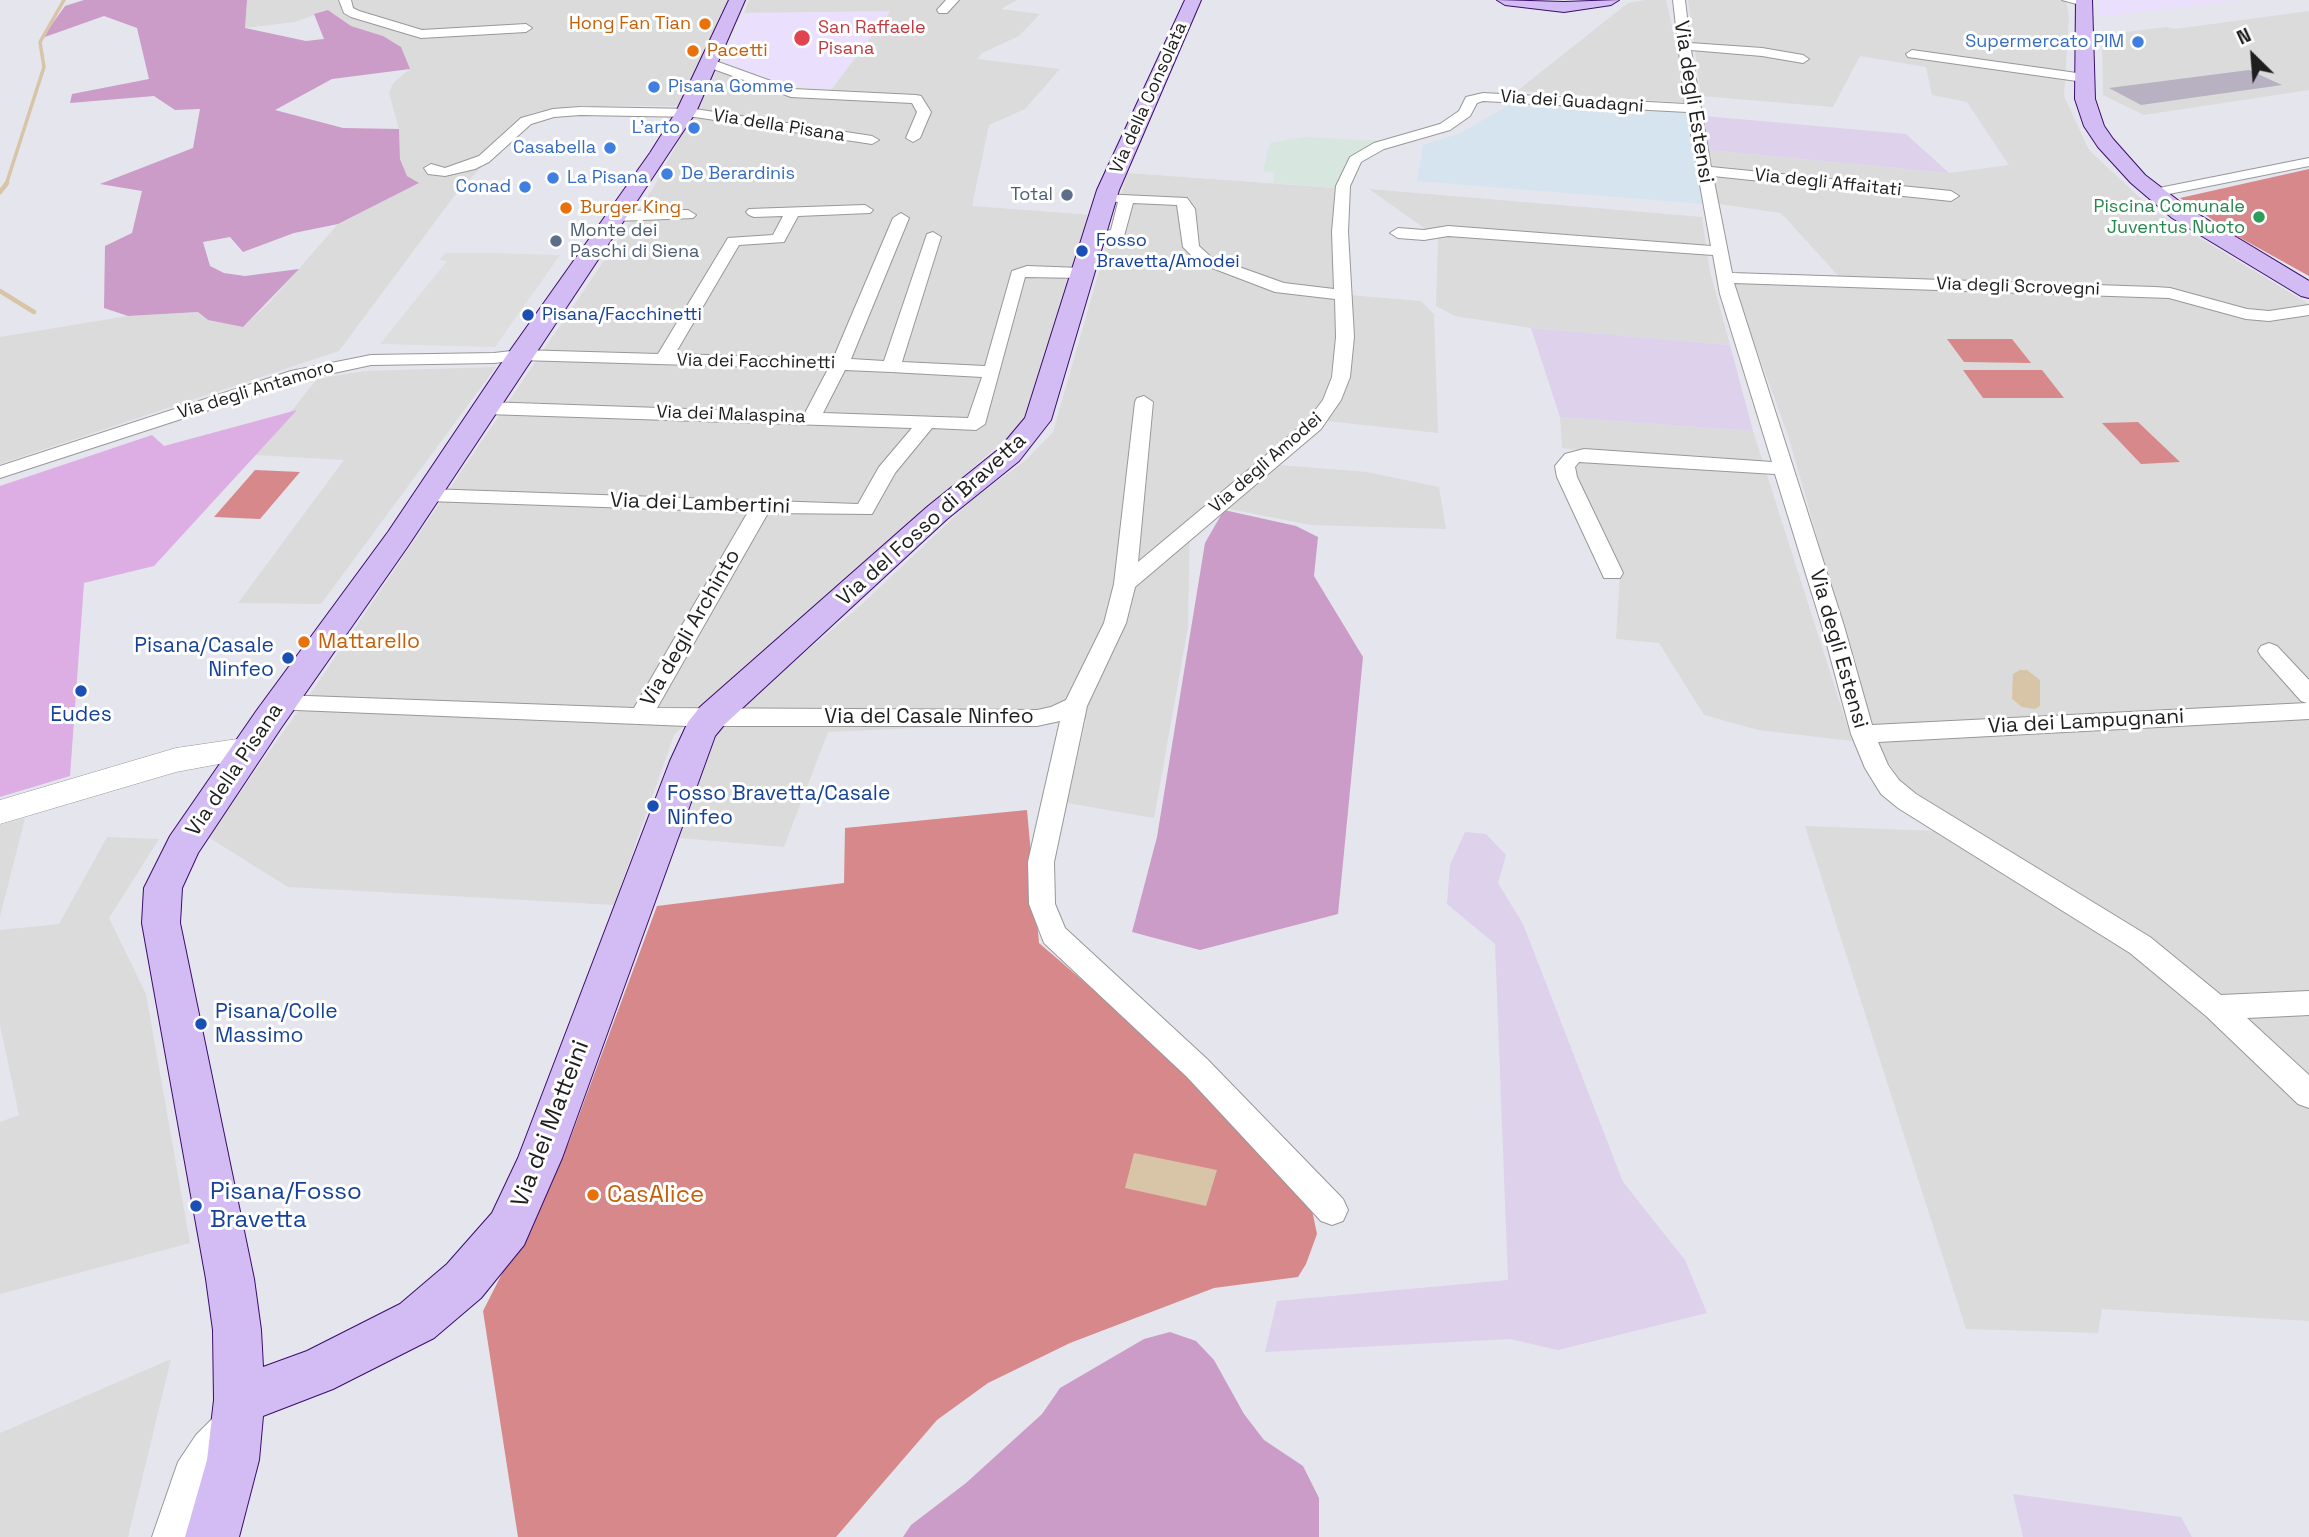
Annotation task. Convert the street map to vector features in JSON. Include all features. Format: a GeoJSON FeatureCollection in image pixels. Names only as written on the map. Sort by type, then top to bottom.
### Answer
{"type":"FeatureCollection","features":[{"type":"Feature","properties":{"kind":"main road","name":"Via della Pisana"},"geometry":{"type":"LineString","coordinates":[[212,1537],[233,1460],[238,1410],[239,1350],[232,1293],[160,914],[161,896],[169,872],[218,795],[364,589],[686,112],[737,0]]}},
{"type":"Feature","properties":{"kind":"main road","name":"Via della Consolata"},"geometry":{"type":"LineString","coordinates":[[1116,197],[1193,0]]}},
{"type":"Feature","properties":{"kind":"main road"},"geometry":{"type":"LineString","coordinates":[[1505,0],[1564,7],[1611,0]]}},
{"type":"Feature","properties":{"kind":"main road"},"geometry":{"type":"LineString","coordinates":[[2079,1],[2085,99],[2094,126],[2129,170],[2154,193],[2193,222],[2309,291]]}},
{"type":"Feature","properties":{"kind":"main road","name":"Via del Fosso di Bravetta"},"geometry":{"type":"LineString","coordinates":[[712,716],[953,499],[1023,440],[1038,420],[1045,402],[1093,238],[1116,197]]}},
{"type":"Feature","properties":{"kind":"main road","name":"Via dei Matteini"},"geometry":{"type":"LineString","coordinates":[[238,1410],[389,1337],[416,1321],[464,1282],[508,1229],[540,1158],[687,761],[700,732],[712,716]]}},
{"type":"Feature","properties":{"kind":"street"},"geometry":{"type":"LineString","coordinates":[[345,0],[348,10],[355,15],[421,34],[526,28]]}},
{"type":"Feature","properties":{"kind":"street"},"geometry":{"type":"LineString","coordinates":[[943,10],[953,0]]}},
{"type":"Feature","properties":{"kind":"street","name":"Via degli Estensi"},"geometry":{"type":"LineString","coordinates":[[1679,0],[1704,171],[1724,278],[1833,625],[1863,734],[1881,774],[1898,795],[2126,935],[2216,1007],[2309,1094]]}},
{"type":"Feature","properties":{"kind":"street"},"geometry":{"type":"LineString","coordinates":[[1684,46],[1803,59]]}},
{"type":"Feature","properties":{"kind":"street"},"geometry":{"type":"LineString","coordinates":[[1912,54],[2084,78]]}},
{"type":"Feature","properties":{"kind":"street"},"geometry":{"type":"LineString","coordinates":[[710,63],[791,93],[916,99],[924,112],[913,138]]}},
{"type":"Feature","properties":{"kind":"street","name":"Via dei Guadagni"},"geometry":{"type":"LineString","coordinates":[[1342,295],[1340,232],[1343,186],[1352,163],[1366,152],[1445,127],[1465,113],[1471,100],[1480,98],[1502,96],[1673,109],[1694,107]]}},
{"type":"Feature","properties":{"kind":"street"},"geometry":{"type":"LineString","coordinates":[[431,167],[433,171],[445,172],[477,163],[521,125],[546,115],[594,110],[686,112]]}},
{"type":"Feature","properties":{"kind":"street","name":"Via della Pisana"},"geometry":{"type":"LineString","coordinates":[[686,112],[872,140]]}},
{"type":"Feature","properties":{"kind":"street"},"geometry":{"type":"LineString","coordinates":[[2154,193],[2309,162]]}},
{"type":"Feature","properties":{"kind":"street","name":"Via degli Affaitati"},"geometry":{"type":"LineString","coordinates":[[1704,171],[1951,196]]}},
{"type":"Feature","properties":{"kind":"street"},"geometry":{"type":"LineString","coordinates":[[1116,197],[1185,203],[1192,250],[1213,264],[1281,288],[1342,295]]}},
{"type":"Feature","properties":{"kind":"street"},"geometry":{"type":"LineString","coordinates":[[754,212],[865,210]]}},
{"type":"Feature","properties":{"kind":"street"},"geometry":{"type":"LineString","coordinates":[[663,360],[732,243],[739,239],[778,239],[793,211]]}},
{"type":"Feature","properties":{"kind":"street"},"geometry":{"type":"LineString","coordinates":[[617,216],[688,215]]}},
{"type":"Feature","properties":{"kind":"street"},"geometry":{"type":"LineString","coordinates":[[812,417],[870,298],[901,218]]}},
{"type":"Feature","properties":{"kind":"street"},"geometry":{"type":"LineString","coordinates":[[1398,233],[1424,234],[1448,230],[1718,251]]}},
{"type":"Feature","properties":{"kind":"street"},"geometry":{"type":"LineString","coordinates":[[891,367],[933,237]]}},
{"type":"Feature","properties":{"kind":"street"},"geometry":{"type":"LineString","coordinates":[[992,372],[1018,274],[1027,271],[1082,273]]}},
{"type":"Feature","properties":{"kind":"street","name":"Via degli Scrovegni"},"geometry":{"type":"LineString","coordinates":[[1724,278],[2155,292],[2170,293],[2246,314],[2269,316],[2309,310]]}},
{"type":"Feature","properties":{"kind":"street","name":"Via degli Amodei"},"geometry":{"type":"LineString","coordinates":[[1125,584],[1314,425],[1327,410],[1343,367],[1345,337],[1342,295]]}},
{"type":"Feature","properties":{"kind":"street","name":"Via dei Facchinetti"},"geometry":{"type":"LineString","coordinates":[[520,355],[838,364],[992,372]]}},
{"type":"Feature","properties":{"kind":"street","name":"Via degli Antamoro"},"geometry":{"type":"LineString","coordinates":[[0,472],[327,367],[384,359],[494,358],[520,355]]}},
{"type":"Feature","properties":{"kind":"street","name":"Via dei Malaspina"},"geometry":{"type":"LineString","coordinates":[[486,408],[975,424],[992,372]]}},
{"type":"Feature","properties":{"kind":"street"},"geometry":{"type":"LineString","coordinates":[[1144,402],[1125,584],[1115,623],[1075,706],[1041,862],[1042,904],[1054,935],[1197,1068],[1332,1210]]}},
{"type":"Feature","properties":{"kind":"street","name":"Via dei Lambertini"},"geometry":{"type":"LineString","coordinates":[[428,495],[865,510],[886,471],[927,422]]}},
{"type":"Feature","properties":{"kind":"street"},"geometry":{"type":"LineString","coordinates":[[1612,573],[1567,477],[1565,466],[1572,458],[1584,456],[1783,468]]}},
{"type":"Feature","properties":{"kind":"street","name":"Via degli Archinto"},"geometry":{"type":"LineString","coordinates":[[641,715],[762,505]]}},
{"type":"Feature","properties":{"kind":"street"},"geometry":{"type":"LineString","coordinates":[[2269,651],[2309,695]]}},
{"type":"Feature","properties":{"kind":"street","name":"Via del Casale Ninfeo"},"geometry":{"type":"LineString","coordinates":[[267,723],[641,715],[1037,718],[1075,706]]}},
{"type":"Feature","properties":{"kind":"street","name":"Via dei Lampugnani"},"geometry":{"type":"LineString","coordinates":[[1863,734],[2309,711]]}},
{"type":"Feature","properties":{"kind":"street"},"geometry":{"type":"LineString","coordinates":[[0,812],[176,760],[267,723]]}},
{"type":"Feature","properties":{"kind":"street"},"geometry":{"type":"LineString","coordinates":[[176,760],[213,781],[218,795]]}},
{"type":"Feature","properties":{"kind":"street"},"geometry":{"type":"LineString","coordinates":[[2216,1007],[2309,1003]]}},
{"type":"Feature","properties":{"kind":"street"},"geometry":{"type":"LineString","coordinates":[[171,1537],[191,1475],[238,1410]]}},
{"type":"Feature","properties":{"kind":"shaded area"},"geometry":{"type":"Polygon","coordinates":[[[84,0],[247,0],[245,28],[306,41],[324,39],[314,14],[328,10],[351,26],[383,36],[401,47],[410,69],[332,79],[275,110],[343,128],[399,129],[400,159],[407,176],[419,183],[338,224],[294,233],[243,252],[230,237],[203,242],[210,266],[224,273],[245,276],[299,269],[243,327],[208,320],[198,312],[128,316],[104,308],[105,246],[132,233],[142,191],[100,184],[193,148],[200,109],[175,110],[154,96],[70,103],[72,94],[149,79],[137,28],[104,16],[42,38],[65,6],[84,0]]]}},
{"type":"Feature","properties":{"kind":"shaded area"},"geometry":{"type":"Polygon","coordinates":[[[247,0],[728,0],[682,106],[574,106],[532,113],[455,195],[339,351],[0,464],[0,337],[128,316],[198,312],[208,320],[243,327],[268,304],[338,224],[419,183],[407,176],[400,159],[399,129],[389,93],[393,83],[410,69],[383,36],[351,26],[328,10],[295,22],[245,28],[247,0]]]}},
{"type":"Feature","properties":{"kind":"shaded area"},"geometry":{"type":"Polygon","coordinates":[[[749,0],[1017,0],[1001,9],[1040,14],[1019,36],[982,53],[977,59],[1060,69],[1025,109],[989,125],[972,206],[1093,215],[1033,405],[1021,425],[674,735],[614,905],[288,887],[208,837],[306,700],[654,187],[717,70],[782,96],[825,98],[890,12],[744,13],[749,0]]]}},
{"type":"Feature","properties":{"kind":"shaded area"},"geometry":{"type":"Polygon","coordinates":[[[1666,0],[1689,103],[1517,91],[1628,3],[1666,0]]]}},
{"type":"Feature","properties":{"kind":"shaded area"},"geometry":{"type":"Polygon","coordinates":[[[1688,0],[2066,0],[2069,16],[2064,96],[2089,150],[2152,209],[2309,304],[2309,307],[2266,313],[2241,311],[2171,290],[1841,279],[1781,213],[1719,204],[1709,150],[1949,173],[2009,165],[1967,102],[1932,95],[1926,67],[1860,56],[1833,107],[1701,96],[1688,0]]]}},
{"type":"Feature","properties":{"kind":"shaded area"},"geometry":{"type":"Polygon","coordinates":[[[2098,0],[2241,0],[2099,17],[2098,0]]]}},
{"type":"Feature","properties":{"kind":"shaded area","name":"San Raffaele Pisana"},"geometry":{"type":"Polygon","coordinates":[[[890,11],[831,89],[775,83],[724,63],[744,13],[890,11]]]}},
{"type":"Feature","properties":{"kind":"shaded area"},"geometry":{"type":"Polygon","coordinates":[[[2309,11],[2309,90],[2144,115],[2103,95],[2102,35],[2166,27],[2175,29],[2309,11]]]}},
{"type":"Feature","properties":{"kind":"shaded area"},"geometry":{"type":"Polygon","coordinates":[[[2249,70],[2282,85],[2141,105],[2109,88],[2249,70]]]}},
{"type":"Feature","properties":{"kind":"shaded area"},"geometry":{"type":"Polygon","coordinates":[[[1514,102],[1689,112],[1704,204],[1417,181],[1423,145],[1459,134],[1514,102]]]}},
{"type":"Feature","properties":{"kind":"shaded area"},"geometry":{"type":"Polygon","coordinates":[[[1704,116],[1906,134],[1949,173],[1709,150],[1704,116]]]}},
{"type":"Feature","properties":{"kind":"shaded area"},"geometry":{"type":"Polygon","coordinates":[[[1303,137],[1382,141],[1348,159],[1341,180],[1335,188],[1273,183],[1275,173],[1263,171],[1270,143],[1303,137]]]}},
{"type":"Feature","properties":{"kind":"shaded area","name":"Piscina Comunale Juventus Nuoto"},"geometry":{"type":"Polygon","coordinates":[[[2309,169],[2309,276],[2237,236],[2180,198],[2309,169]]]}},
{"type":"Feature","properties":{"kind":"shaded area"},"geometry":{"type":"Polygon","coordinates":[[[1127,173],[1335,188],[1336,343],[1326,393],[1311,419],[1190,518],[1188,627],[1154,818],[1067,803],[1086,720],[828,732],[784,847],[679,838],[678,825],[720,723],[859,607],[974,498],[1026,460],[1053,432],[1127,173]]]}},
{"type":"Feature","properties":{"kind":"shaded area"},"geometry":{"type":"Polygon","coordinates":[[[1369,189],[1702,217],[1710,272],[1730,345],[1531,328],[1455,316],[1436,306],[1438,238],[1369,189]]]}},
{"type":"Feature","properties":{"kind":"shaded area"},"geometry":{"type":"Polygon","coordinates":[[[445,253],[560,255],[495,347],[380,344],[447,261],[439,260],[445,253]]]}},
{"type":"Feature","properties":{"kind":"shaded area"},"geometry":{"type":"Polygon","coordinates":[[[1731,280],[2164,294],[2241,315],[2309,313],[2309,1084],[2146,935],[1903,785],[1876,744],[1788,435],[1731,280]]]}},
{"type":"Feature","properties":{"kind":"shaded area"},"geometry":{"type":"Polygon","coordinates":[[[1349,295],[1421,301],[1434,314],[1438,433],[1327,421],[1347,386],[1354,346],[1349,295]]]}},
{"type":"Feature","properties":{"kind":"shaded area"},"geometry":{"type":"Polygon","coordinates":[[[1531,328],[1730,345],[1753,431],[1560,417],[1531,328]]]}},
{"type":"Feature","properties":{"kind":"shaded area"},"geometry":{"type":"Polygon","coordinates":[[[1947,339],[2012,339],[2031,363],[1964,362],[1947,339]]]}},
{"type":"Feature","properties":{"kind":"shaded area"},"geometry":{"type":"Polygon","coordinates":[[[496,367],[321,604],[238,603],[344,460],[256,455],[317,379],[364,371],[496,367]]]}},
{"type":"Feature","properties":{"kind":"shaded area"},"geometry":{"type":"Polygon","coordinates":[[[1963,370],[2042,370],[2064,398],[1983,398],[1963,370]]]}},
{"type":"Feature","properties":{"kind":"shaded area"},"geometry":{"type":"Polygon","coordinates":[[[297,410],[154,566],[84,583],[70,776],[0,797],[0,486],[152,435],[164,446],[297,410]]]}},
{"type":"Feature","properties":{"kind":"shaded area"},"geometry":{"type":"Polygon","coordinates":[[[1560,417],[1753,431],[1852,741],[1758,730],[1704,715],[1659,643],[1616,639],[1620,572],[1577,483],[1575,462],[1578,450],[1562,448],[1560,417]]]}},
{"type":"Feature","properties":{"kind":"shaded area"},"geometry":{"type":"Polygon","coordinates":[[[2138,422],[2180,462],[2141,464],[2102,423],[2138,422]]]}},
{"type":"Feature","properties":{"kind":"shaded area"},"geometry":{"type":"Polygon","coordinates":[[[1280,465],[1367,472],[1439,487],[1446,529],[1311,525],[1224,508],[1280,465]]]}},
{"type":"Feature","properties":{"kind":"shaded area"},"geometry":{"type":"Polygon","coordinates":[[[255,470],[300,472],[260,519],[214,517],[255,470]]]}},
{"type":"Feature","properties":{"kind":"shaded area"},"geometry":{"type":"Polygon","coordinates":[[[1224,510],[1296,526],[1318,537],[1314,576],[1363,657],[1338,914],[1200,950],[1132,932],[1157,837],[1205,543],[1224,510]]]}},
{"type":"Feature","properties":{"kind":"shaded area"},"geometry":{"type":"Polygon","coordinates":[[[2027,670],[2040,680],[2040,706],[2035,709],[2022,707],[2012,699],[2013,674],[2027,670]]]}},
{"type":"Feature","properties":{"kind":"shaded area"},"geometry":{"type":"Polygon","coordinates":[[[1027,810],[1039,943],[1174,1059],[1312,1210],[1317,1234],[1298,1277],[1214,1288],[1070,1343],[988,1383],[937,1420],[836,1537],[518,1537],[483,1311],[569,1142],[657,906],[844,883],[845,828],[1027,810]]]}},
{"type":"Feature","properties":{"kind":"shaded area"},"geometry":{"type":"Polygon","coordinates":[[[25,818],[0,917],[0,825],[25,818]]]}},
{"type":"Feature","properties":{"kind":"shaded area"},"geometry":{"type":"Polygon","coordinates":[[[1805,826],[1940,831],[2116,936],[2201,1009],[2309,1109],[2309,1321],[2102,1309],[2098,1333],[1966,1329],[1805,826]]]}},
{"type":"Feature","properties":{"kind":"shaded area"},"geometry":{"type":"Polygon","coordinates":[[[1465,832],[1486,834],[1506,855],[1498,883],[1523,924],[1623,1182],[1685,1260],[1707,1313],[1558,1350],[1510,1339],[1265,1352],[1277,1301],[1508,1280],[1495,944],[1447,904],[1450,865],[1465,832]]]}},
{"type":"Feature","properties":{"kind":"shaded area"},"geometry":{"type":"Polygon","coordinates":[[[107,837],[159,839],[109,918],[146,994],[190,1243],[0,1294],[0,1122],[19,1115],[0,1025],[0,930],[59,924],[107,837]]]}},
{"type":"Feature","properties":{"kind":"shaded area"},"geometry":{"type":"Polygon","coordinates":[[[1134,1153],[1217,1170],[1206,1206],[1125,1188],[1134,1153]]]}},
{"type":"Feature","properties":{"kind":"shaded area"},"geometry":{"type":"Polygon","coordinates":[[[1170,1332],[1196,1341],[1214,1360],[1244,1414],[1264,1440],[1303,1466],[1319,1498],[1319,1537],[903,1537],[911,1525],[966,1483],[1042,1414],[1060,1388],[1144,1339],[1170,1332]]]}},
{"type":"Feature","properties":{"kind":"shaded area"},"geometry":{"type":"Polygon","coordinates":[[[171,1359],[128,1537],[0,1537],[0,1433],[171,1359]]]}},
{"type":"Feature","properties":{"kind":"shaded area"},"geometry":{"type":"Polygon","coordinates":[[[2013,1494],[2181,1517],[2192,1537],[2023,1537],[2013,1494]]]}},
{"type":"Feature","properties":{"kind":"waterway"},"geometry":{"type":"LineString","coordinates":[[6,184],[44,67],[40,42],[64,0]]}},
{"type":"Feature","properties":{"kind":"waterway"},"geometry":{"type":"LineString","coordinates":[[0,192],[6,184]]}},
{"type":"Feature","properties":{"kind":"waterway"},"geometry":{"type":"LineString","coordinates":[[0,291],[34,312]]}},
{"type":"Feature","properties":{"kind":"place","name":"Hong Fan Tian"},"geometry":{"type":"Point","coordinates":[705,24]}},
{"type":"Feature","properties":{"kind":"place","name":"San Raffaele Pisana"},"geometry":{"type":"Point","coordinates":[802,38]}},
{"type":"Feature","properties":{"kind":"place","name":"Supermercato PIM"},"geometry":{"type":"Point","coordinates":[2138,42]}},
{"type":"Feature","properties":{"kind":"place","name":"Pacetti"},"geometry":{"type":"Point","coordinates":[693,51]}},
{"type":"Feature","properties":{"kind":"place","name":"Pisana Gomme"},"geometry":{"type":"Point","coordinates":[654,87]}},
{"type":"Feature","properties":{"kind":"place","name":"L'arto"},"geometry":{"type":"Point","coordinates":[694,128]}},
{"type":"Feature","properties":{"kind":"place","name":"Casabella"},"geometry":{"type":"Point","coordinates":[610,148]}},
{"type":"Feature","properties":{"kind":"place","name":"De Berardinis"},"geometry":{"type":"Point","coordinates":[667,174]}},
{"type":"Feature","properties":{"kind":"place","name":"La Pisana"},"geometry":{"type":"Point","coordinates":[553,178]}},
{"type":"Feature","properties":{"kind":"place","name":"Conad"},"geometry":{"type":"Point","coordinates":[525,187]}},
{"type":"Feature","properties":{"kind":"place","name":"Total"},"geometry":{"type":"Point","coordinates":[1067,195]}},
{"type":"Feature","properties":{"kind":"place","name":"Burger King"},"geometry":{"type":"Point","coordinates":[566,208]}},
{"type":"Feature","properties":{"kind":"place","name":"Piscina Comunale Juventus Nuoto"},"geometry":{"type":"Point","coordinates":[2259,217]}},
{"type":"Feature","properties":{"kind":"place","name":"Monte dei Paschi di Siena"},"geometry":{"type":"Point","coordinates":[556,241]}},
{"type":"Feature","properties":{"kind":"place","name":"Fosso Bravetta/Amodei"},"geometry":{"type":"Point","coordinates":[1082,251]}},
{"type":"Feature","properties":{"kind":"place","name":"Pisana/Facchinetti"},"geometry":{"type":"Point","coordinates":[528,315]}},
{"type":"Feature","properties":{"kind":"place","name":"Mattarello"},"geometry":{"type":"Point","coordinates":[304,642]}},
{"type":"Feature","properties":{"kind":"place","name":"Pisana/Casale Ninfeo"},"geometry":{"type":"Point","coordinates":[288,658]}},
{"type":"Feature","properties":{"kind":"place","name":"Eudes"},"geometry":{"type":"Point","coordinates":[81,691]}},
{"type":"Feature","properties":{"kind":"place","name":"Fosso Bravetta/Casale Ninfeo"},"geometry":{"type":"Point","coordinates":[653,806]}},
{"type":"Feature","properties":{"kind":"place","name":"Pisana/Colle Massimo"},"geometry":{"type":"Point","coordinates":[201,1024]}},
{"type":"Feature","properties":{"kind":"place","name":"CasAlice"},"geometry":{"type":"Point","coordinates":[593,1195]}},
{"type":"Feature","properties":{"kind":"place","name":"Pisana/Fosso Bravetta"},"geometry":{"type":"Point","coordinates":[196,1206]}}]}
